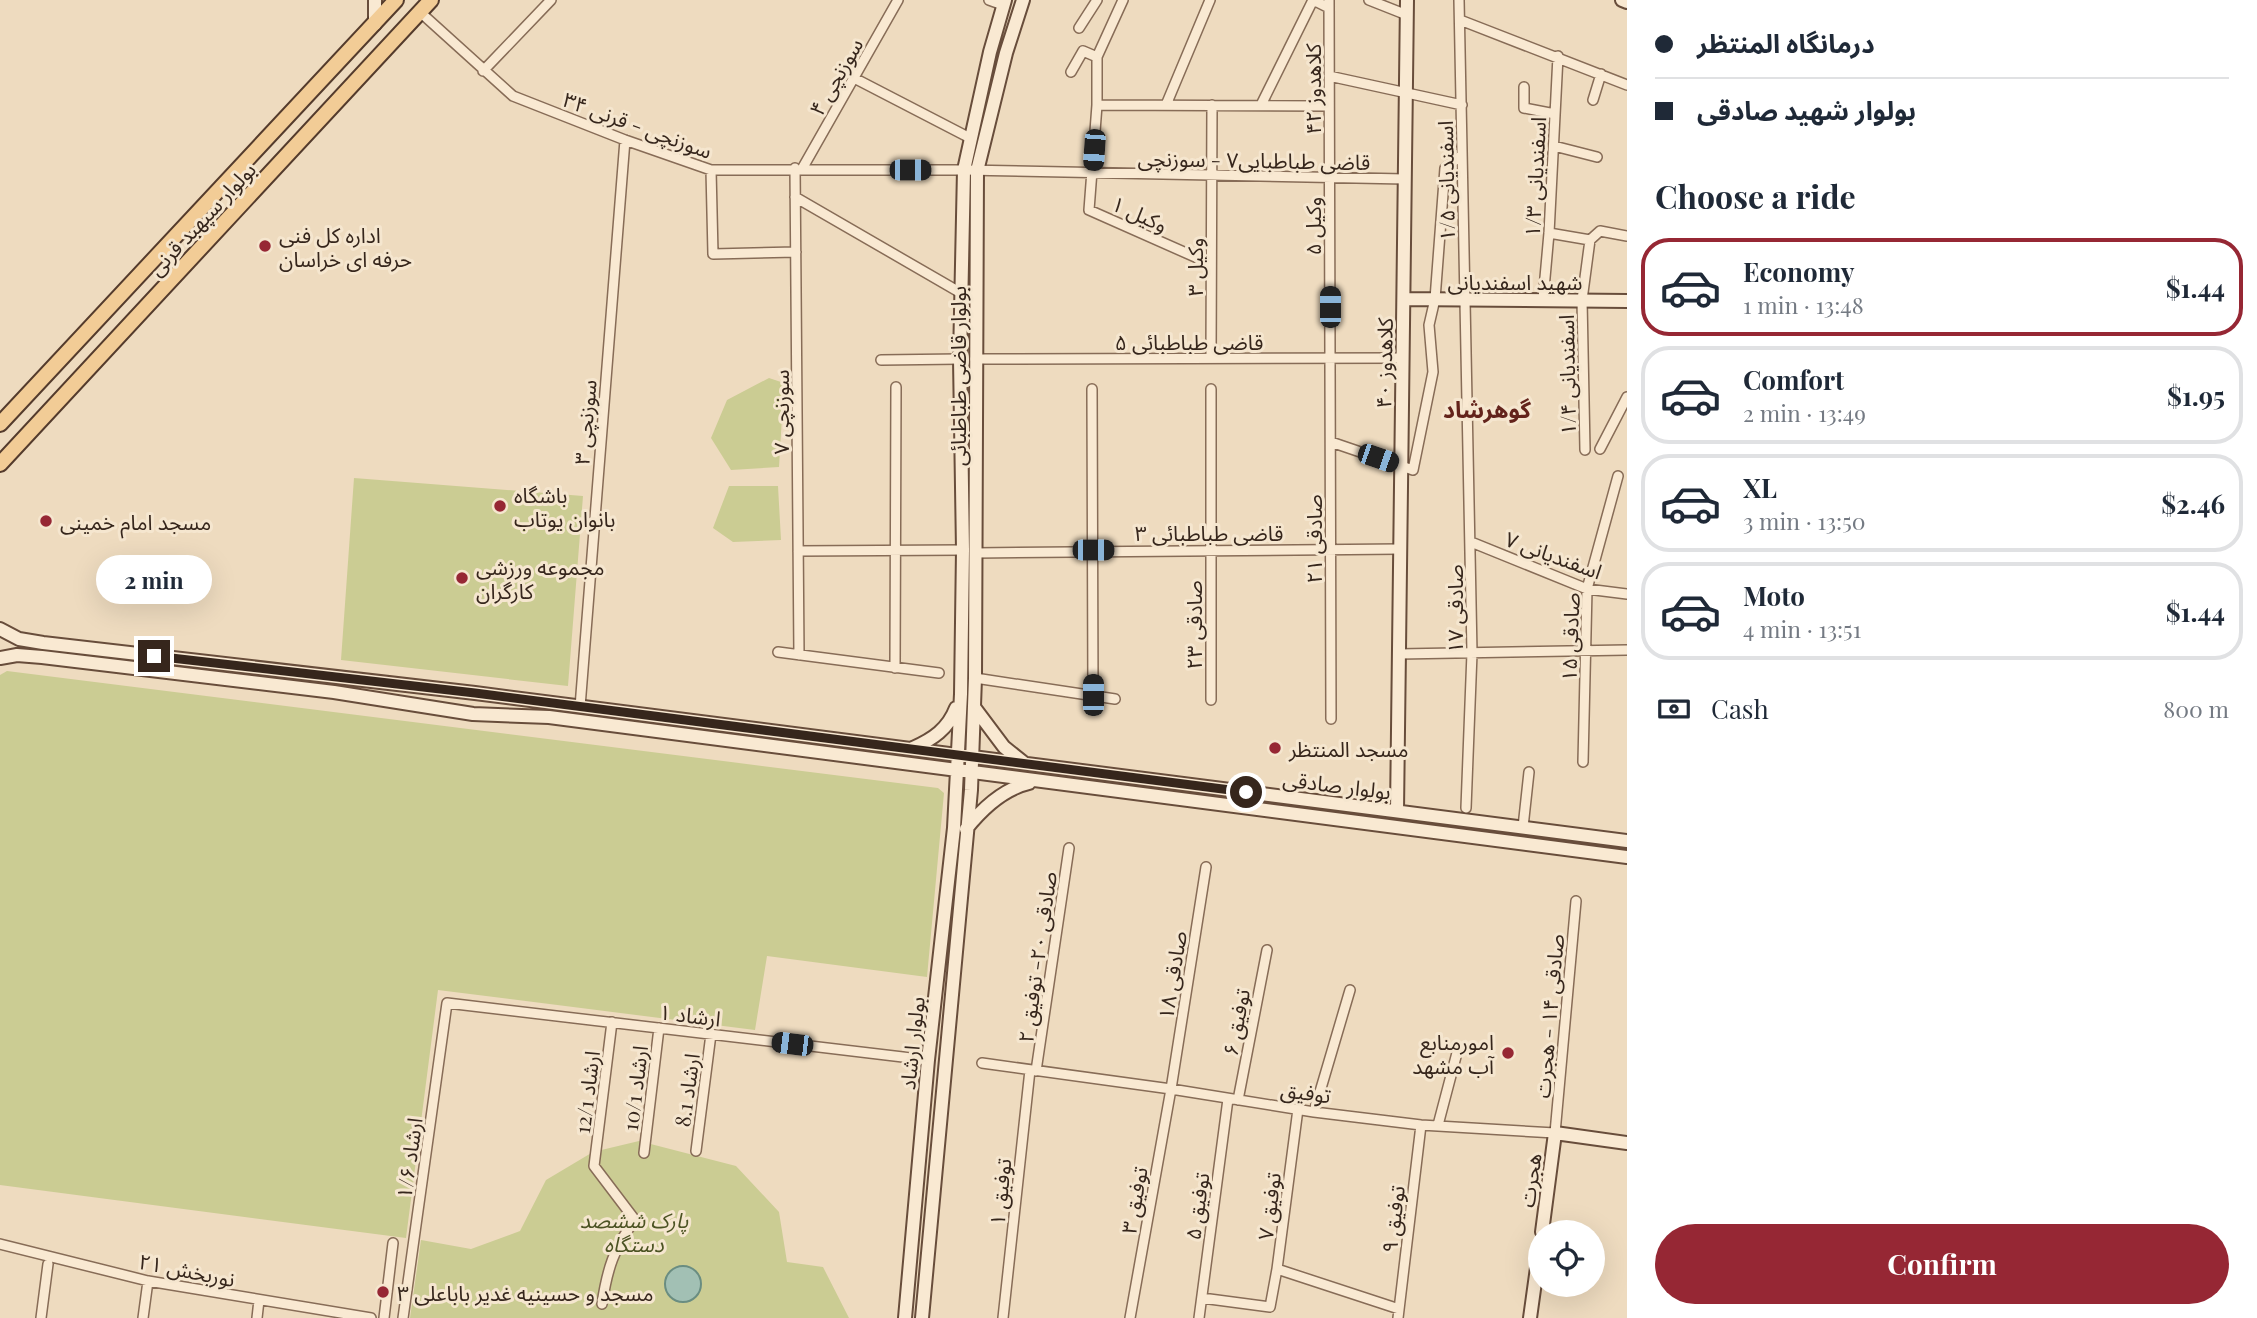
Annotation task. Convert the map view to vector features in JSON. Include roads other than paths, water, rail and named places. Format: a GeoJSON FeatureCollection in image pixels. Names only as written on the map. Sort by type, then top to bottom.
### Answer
{"type":"FeatureCollection","features":[{"type":"Feature","properties":{"kind":"main road"},"geometry":{"type":"LineString","coordinates":[[374,24],[375,0]]}},
{"type":"Feature","properties":{"kind":"main road","name":"بولوار سپهبد قرنی"},"geometry":{"type":"LineString","coordinates":[[0,424],[397,0]]}},
{"type":"Feature","properties":{"kind":"main road","name":"بولوار سپهبد قرنی"},"geometry":{"type":"LineString","coordinates":[[0,464],[431,0]]}},
{"type":"Feature","properties":{"kind":"main road","name":"بولوار قاضی طباطبائی"},"geometry":{"type":"LineString","coordinates":[[971,774],[975,678],[960,359],[961,293],[971,171],[1023,0]]}},
{"type":"Feature","properties":{"kind":"main road","name":"کلاهدوز ۴۰"},"geometry":{"type":"LineString","coordinates":[[1397,811],[1408,0]]}},
{"type":"Feature","properties":{"kind":"main road"},"geometry":{"type":"LineString","coordinates":[[1622,0],[1627,2]]}},
{"type":"Feature","properties":{"kind":"main road","name":"بولوار قاضی طباطبائی"},"geometry":{"type":"LineString","coordinates":[[958,756],[970,552],[975,359],[971,138],[1004,2]]}},
{"type":"Feature","properties":{"kind":"main road","name":"شهید اسفندیانی"},"geometry":{"type":"LineString","coordinates":[[1404,299],[1627,302]]}},
{"type":"Feature","properties":{"kind":"main road","name":"بولوار صادقی"},"geometry":{"type":"LineString","coordinates":[[4,634],[43,643],[475,693],[1627,841]]}},
{"type":"Feature","properties":{"kind":"main road","name":"بولوار صادقی"},"geometry":{"type":"LineString","coordinates":[[1,657],[42,657],[190,674],[334,692],[473,714],[549,717],[971,774],[1627,857]]}},
{"type":"Feature","properties":{"kind":"main road"},"geometry":{"type":"LineString","coordinates":[[473,714],[475,693]]}},
{"type":"Feature","properties":{"kind":"main road"},"geometry":{"type":"LineString","coordinates":[[910,750],[928,742],[951,723],[961,694]]}},
{"type":"Feature","properties":{"kind":"main road"},"geometry":{"type":"LineString","coordinates":[[974,707],[1004,747],[1024,764]]}},
{"type":"Feature","properties":{"kind":"main road","name":"بولوار ارشاد"},"geometry":{"type":"LineString","coordinates":[[905,1318],[928,1060],[954,828],[958,756]]}},
{"type":"Feature","properties":{"kind":"main road","name":"بولوار ارشاد"},"geometry":{"type":"LineString","coordinates":[[926,1317],[971,774]]}},
{"type":"Feature","properties":{"kind":"main road"},"geometry":{"type":"LineString","coordinates":[[966,829],[979,813],[1007,791],[1036,781]]}},
{"type":"Feature","properties":{"kind":"main road","name":"توفیق"},"geometry":{"type":"LineString","coordinates":[[1555,1133],[1627,1143]]}},
{"type":"Feature","properties":{"kind":"main road","name":"هجرت"},"geometry":{"type":"LineString","coordinates":[[1544,1220],[1555,1133]]}},
{"type":"Feature","properties":{"kind":"main road"},"geometry":{"type":"LineString","coordinates":[[1530,1318],[1533,1297]]}},
{"type":"Feature","properties":{"kind":"street"},"geometry":{"type":"LineString","coordinates":[[483,71],[551,0]]}},
{"type":"Feature","properties":{"kind":"street","name":"سوزنچی ۴"},"geometry":{"type":"LineString","coordinates":[[798,168],[898,0]]}},
{"type":"Feature","properties":{"kind":"street"},"geometry":{"type":"LineString","coordinates":[[989,0],[1004,2]]}},
{"type":"Feature","properties":{"kind":"street"},"geometry":{"type":"LineString","coordinates":[[1079,28],[1097,0]]}},
{"type":"Feature","properties":{"kind":"street"},"geometry":{"type":"LineString","coordinates":[[1093,173],[1097,57],[1124,0]]}},
{"type":"Feature","properties":{"kind":"street"},"geometry":{"type":"LineString","coordinates":[[1166,105],[1210,0]]}},
{"type":"Feature","properties":{"kind":"street"},"geometry":{"type":"LineString","coordinates":[[1261,105],[1313,0],[1329,4]]}},
{"type":"Feature","properties":{"kind":"street"},"geometry":{"type":"LineString","coordinates":[[1369,0],[1407,15]]}},
{"type":"Feature","properties":{"kind":"street","name":"اسفندیانی ۱/۵"},"geometry":{"type":"LineString","coordinates":[[1459,0],[1464,299],[1469,410]]}},
{"type":"Feature","properties":{"kind":"street","name":"کلاهدوز ۴۲"},"geometry":{"type":"LineString","coordinates":[[1329,4],[1330,178]]}},
{"type":"Feature","properties":{"kind":"street","name":"سوزنچی - قرنی ۳۴"},"geometry":{"type":"LineString","coordinates":[[420,12],[513,96],[711,170],[798,168],[971,171]]}},
{"type":"Feature","properties":{"kind":"street"},"geometry":{"type":"LineString","coordinates":[[1460,20],[1627,85]]}},
{"type":"Feature","properties":{"kind":"street"},"geometry":{"type":"LineString","coordinates":[[1071,72],[1083,51],[1097,57]]}},
{"type":"Feature","properties":{"kind":"street","name":"اسفندیانی ۱/۳"},"geometry":{"type":"LineString","coordinates":[[1543,300],[1558,56]]}},
{"type":"Feature","properties":{"kind":"street"},"geometry":{"type":"LineString","coordinates":[[1593,100],[1601,74]]}},
{"type":"Feature","properties":{"kind":"street"},"geometry":{"type":"LineString","coordinates":[[1329,76],[1462,105]]}},
{"type":"Feature","properties":{"kind":"street"},"geometry":{"type":"LineString","coordinates":[[853,78],[971,138]]}},
{"type":"Feature","properties":{"kind":"street"},"geometry":{"type":"LineString","coordinates":[[1524,87],[1524,108],[1555,114]]}},
{"type":"Feature","properties":{"kind":"street"},"geometry":{"type":"LineString","coordinates":[[1097,105],[1329,106]]}},
{"type":"Feature","properties":{"kind":"street","name":"وکيل ۳"},"geometry":{"type":"LineString","coordinates":[[1212,105],[1212,358]]}},
{"type":"Feature","properties":{"kind":"street","name":"سوزنچی ۳"},"geometry":{"type":"LineString","coordinates":[[580,707],[625,140]]}},
{"type":"Feature","properties":{"kind":"street"},"geometry":{"type":"LineString","coordinates":[[1554,146],[1597,157]]}},
{"type":"Feature","properties":{"kind":"street"},"geometry":{"type":"LineString","coordinates":[[1331,442],[1413,470],[1433,372],[1429,324],[1435,299],[1445,167],[1462,155]]}},
{"type":"Feature","properties":{"kind":"street","name":"سوزنچی ۷"},"geometry":{"type":"LineString","coordinates":[[798,168],[795,197],[799,655]]}},
{"type":"Feature","properties":{"kind":"street"},"geometry":{"type":"LineString","coordinates":[[711,170],[713,254],[796,252]]}},
{"type":"Feature","properties":{"kind":"street","name":"قاضی طباطبایی۷ - سوزنچی"},"geometry":{"type":"LineString","coordinates":[[971,171],[1405,179]]}},
{"type":"Feature","properties":{"kind":"street","name":"وکيل ۱"},"geometry":{"type":"LineString","coordinates":[[1093,173],[1089,210],[1211,264]]}},
{"type":"Feature","properties":{"kind":"street","name":"وکيل ۵"},"geometry":{"type":"LineString","coordinates":[[1330,178],[1330,358]]}},
{"type":"Feature","properties":{"kind":"street"},"geometry":{"type":"LineString","coordinates":[[795,197],[961,293]]}},
{"type":"Feature","properties":{"kind":"street"},"geometry":{"type":"LineString","coordinates":[[1549,233],[1590,240],[1600,231],[1627,236]]}},
{"type":"Feature","properties":{"kind":"street","name":"اسفندیانی ۱/۴"},"geometry":{"type":"LineString","coordinates":[[1585,450],[1582,300],[1590,240]]}},
{"type":"Feature","properties":{"kind":"street","name":"صادقی ۲۱"},"geometry":{"type":"LineString","coordinates":[[1330,358],[1332,719]]}},
{"type":"Feature","properties":{"kind":"street","name":"قاضی طباطبائی ۵"},"geometry":{"type":"LineString","coordinates":[[975,359],[1403,358]]}},
{"type":"Feature","properties":{"kind":"street"},"geometry":{"type":"LineString","coordinates":[[881,360],[960,359]]}},
{"type":"Feature","properties":{"kind":"street"},"geometry":{"type":"LineString","coordinates":[[895,668],[896,387]]}},
{"type":"Feature","properties":{"kind":"street"},"geometry":{"type":"LineString","coordinates":[[1093,389],[1093,695]]}},
{"type":"Feature","properties":{"kind":"street","name":"صادقی ۲۳"},"geometry":{"type":"LineString","coordinates":[[1211,389],[1211,700]]}},
{"type":"Feature","properties":{"kind":"street"},"geometry":{"type":"LineString","coordinates":[[1600,449],[1627,397]]}},
{"type":"Feature","properties":{"kind":"street","name":"صادقی ۱۷"},"geometry":{"type":"LineString","coordinates":[[1466,808],[1472,653],[1469,410]]}},
{"type":"Feature","properties":{"kind":"street","name":"صادقی ۱۵"},"geometry":{"type":"LineString","coordinates":[[1583,762],[1587,589],[1618,476]]}},
{"type":"Feature","properties":{"kind":"street","name":"اسفندیانی ۷"},"geometry":{"type":"LineString","coordinates":[[1471,542],[1587,589],[1627,594]]}},
{"type":"Feature","properties":{"kind":"street","name":"قاضی طباطبائی ۳"},"geometry":{"type":"LineString","coordinates":[[798,551],[1400,549]]}},
{"type":"Feature","properties":{"kind":"street"},"geometry":{"type":"LineString","coordinates":[[1399,654],[1627,650]]}},
{"type":"Feature","properties":{"kind":"street"},"geometry":{"type":"LineString","coordinates":[[778,652],[939,673]]}},
{"type":"Feature","properties":{"kind":"street"},"geometry":{"type":"LineString","coordinates":[[975,678],[1115,699]]}},
{"type":"Feature","properties":{"kind":"street"},"geometry":{"type":"LineString","coordinates":[[1523,827],[1529,772]]}},
{"type":"Feature","properties":{"kind":"street","name":"صادقی ۲۰- توفیق ۲"},"geometry":{"type":"LineString","coordinates":[[1033,1071],[1069,848]]}},
{"type":"Feature","properties":{"kind":"street","name":"صادقی ۱۸"},"geometry":{"type":"LineString","coordinates":[[1171,1089],[1206,867]]}},
{"type":"Feature","properties":{"kind":"street","name":"صادقی ۱۴ - هجرت"},"geometry":{"type":"LineString","coordinates":[[1555,1133],[1576,901]]}},
{"type":"Feature","properties":{"kind":"street","name":"توفیق ۶"},"geometry":{"type":"LineString","coordinates":[[1233,1100],[1267,950]]}},
{"type":"Feature","properties":{"kind":"street"},"geometry":{"type":"LineString","coordinates":[[1314,1112],[1350,990]]}},
{"type":"Feature","properties":{"kind":"street","name":"ارشاد ۱"},"geometry":{"type":"LineString","coordinates":[[447,1003],[928,1060]]}},
{"type":"Feature","properties":{"kind":"street","name":"ارشاد ۱/۶"},"geometry":{"type":"LineString","coordinates":[[403,1318],[447,1003]]}},
{"type":"Feature","properties":{"kind":"street","name":"ارشاد 12/1"},"geometry":{"type":"LineString","coordinates":[[602,1304],[605,1280],[613,1254],[635,1220],[594,1166],[612,1023]]}},
{"type":"Feature","properties":{"kind":"street","name":"ارشاد 10/1"},"geometry":{"type":"LineString","coordinates":[[644,1153],[659,1028]]}},
{"type":"Feature","properties":{"kind":"street","name":"ارشاد 8.1"},"geometry":{"type":"LineString","coordinates":[[696,1152],[711,1034]]}},
{"type":"Feature","properties":{"kind":"street"},"geometry":{"type":"LineString","coordinates":[[1438,1125],[1458,1049]]}},
{"type":"Feature","properties":{"kind":"street","name":"توفیق"},"geometry":{"type":"LineString","coordinates":[[982,1063],[1314,1112],[1421,1125],[1555,1133]]}},
{"type":"Feature","properties":{"kind":"street","name":"توفیق ۱"},"geometry":{"type":"LineString","coordinates":[[1003,1318],[1033,1071]]}},
{"type":"Feature","properties":{"kind":"street","name":"توفیق ۳"},"geometry":{"type":"LineString","coordinates":[[1130,1318],[1171,1089]]}},
{"type":"Feature","properties":{"kind":"street","name":"توفیق ۵"},"geometry":{"type":"LineString","coordinates":[[1199,1318],[1233,1100]]}},
{"type":"Feature","properties":{"kind":"street","name":"توفیق ۷"},"geometry":{"type":"LineString","coordinates":[[1202,1298],[1270,1307],[1278,1269],[1298,1110]]}},
{"type":"Feature","properties":{"kind":"street","name":"توفیق ۹"},"geometry":{"type":"LineString","coordinates":[[1398,1314],[1421,1125]]}},
{"type":"Feature","properties":{"kind":"street"},"geometry":{"type":"LineString","coordinates":[[384,1318],[393,1243]]}},
{"type":"Feature","properties":{"kind":"street","name":"نوربخش ۲۱"},"geometry":{"type":"LineString","coordinates":[[0,1244],[148,1281],[371,1318]]}},
{"type":"Feature","properties":{"kind":"street"},"geometry":{"type":"LineString","coordinates":[[41,1318],[48,1264]]}},
{"type":"Feature","properties":{"kind":"street"},"geometry":{"type":"LineString","coordinates":[[1278,1269],[1398,1314]]}},
{"type":"Feature","properties":{"kind":"street"},"geometry":{"type":"LineString","coordinates":[[143,1318],[148,1281]]}},
{"type":"Feature","properties":{"kind":"street"},"geometry":{"type":"LineString","coordinates":[[257,1318],[259,1300]]}},
{"type":"Feature","properties":{"kind":"place","name":"اداره کل فنی حرفه ای خراسان"},"geometry":{"type":"Point","coordinates":[265,246]}},
{"type":"Feature","properties":{"kind":"place","name":"باشگاه بانوان یوتاب"},"geometry":{"type":"Point","coordinates":[500,506]}},
{"type":"Feature","properties":{"kind":"place","name":"مسجد امام خمینی"},"geometry":{"type":"Point","coordinates":[46,521]}},
{"type":"Feature","properties":{"kind":"place","name":"مجموعه ورزشی کارگران"},"geometry":{"type":"Point","coordinates":[462,578]}},
{"type":"Feature","properties":{"kind":"place","name":"مسجد المنتظر"},"geometry":{"type":"Point","coordinates":[1275,748]}},
{"type":"Feature","properties":{"kind":"place","name":"امورمنابع آب مشهد"},"geometry":{"type":"Point","coordinates":[1508,1053]}},
{"type":"Feature","properties":{"kind":"place","name":"مسجد و حسینیه غدیر باباعلی ۳"},"geometry":{"type":"Point","coordinates":[383,1292]}},
{"type":"Feature","properties":{"kind":"district","name":"گوهرشاد"},"geometry":{"type":"Point","coordinates":[1487,408]}},
{"type":"Feature","properties":{"kind":"park label","name":"پارک‌ ششصد دستگاه"},"geometry":{"type":"Point","coordinates":[634,1231]}}]}
